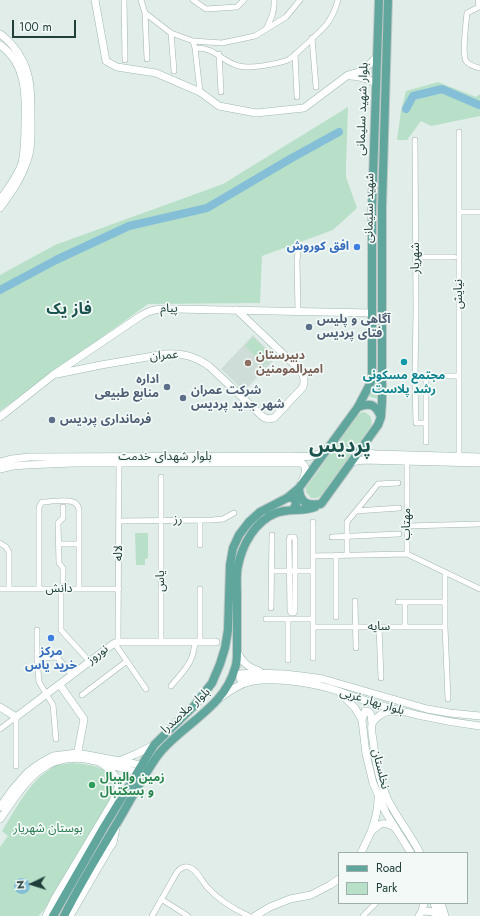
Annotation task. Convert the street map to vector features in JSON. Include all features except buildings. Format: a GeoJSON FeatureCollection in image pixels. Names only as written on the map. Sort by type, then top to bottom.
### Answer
{"type":"FeatureCollection","features":[{"type":"Feature","properties":{"kind":"main road"},"geometry":{"type":"LineString","coordinates":[[96,0],[106,61],[117,67],[156,73],[200,92],[219,106],[256,113],[304,108],[348,75],[362,71],[377,57]]}},
{"type":"Feature","properties":{"kind":"main road","name":"بلوار شهید سلیمانی"},"geometry":{"type":"LineString","coordinates":[[328,448],[358,407],[372,380],[372,208],[379,0]]}},
{"type":"Feature","properties":{"kind":"main road","name":"شهید سلیمانی"},"geometry":{"type":"LineString","coordinates":[[381,417],[382,208],[388,0]]}},
{"type":"Feature","properties":{"kind":"main road"},"geometry":{"type":"LineString","coordinates":[[0,34],[8,40],[24,62],[27,69],[30,88],[31,128],[28,160],[20,178],[0,208]]}},
{"type":"Feature","properties":{"kind":"main road"},"geometry":{"type":"LineString","coordinates":[[0,45],[11,54],[21,72],[25,92],[25,137],[22,162],[16,175],[0,200]]}},
{"type":"Feature","properties":{"kind":"main road"},"geometry":{"type":"LineString","coordinates":[[348,75],[367,78],[376,83]]}},
{"type":"Feature","properties":{"kind":"main road"},"geometry":{"type":"LineString","coordinates":[[372,208],[382,208]]}},
{"type":"Feature","properties":{"kind":"main road","name":"پیام"},"geometry":{"type":"LineString","coordinates":[[0,417],[53,375],[151,310],[372,313]]}},
{"type":"Feature","properties":{"kind":"main road","name":"عمران"},"geometry":{"type":"LineString","coordinates":[[53,375],[165,354],[186,355],[200,360],[209,366],[264,417],[268,419],[274,418],[303,387],[305,381],[304,376],[300,370],[237,310]]}},
{"type":"Feature","properties":{"kind":"main road"},"geometry":{"type":"LineString","coordinates":[[299,488],[300,495],[304,502],[312,505],[321,504],[362,448],[378,425],[381,417],[378,409],[374,406],[369,404],[358,407]]}},
{"type":"Feature","properties":{"kind":"main road","name":"بلوار شهدای خدمت"},"geometry":{"type":"LineString","coordinates":[[0,462],[29,457],[308,457],[320,454],[328,448]]}},
{"type":"Feature","properties":{"kind":"main road","name":"بلوار ملاصدرا"},"geometry":{"type":"LineString","coordinates":[[47,915],[61,902],[79,865],[135,768],[154,745],[184,717],[212,682],[225,648],[228,630],[230,565],[233,548],[240,535],[249,522],[260,512],[286,498],[299,488],[328,448]]}},
{"type":"Feature","properties":{"kind":"main road"},"geometry":{"type":"LineString","coordinates":[[362,448],[368,453],[375,454],[459,459],[480,463]]}},
{"type":"Feature","properties":{"kind":"main road"},"geometry":{"type":"LineString","coordinates":[[351,462],[363,460],[407,462],[459,459],[480,456]]}},
{"type":"Feature","properties":{"kind":"main road","name":"بلوار شهدای خدمت"},"geometry":{"type":"LineString","coordinates":[[0,469],[26,464],[302,463],[306,470],[299,488]]}},
{"type":"Feature","properties":{"kind":"main road"},"geometry":{"type":"LineString","coordinates":[[286,498],[291,497],[295,500],[296,504],[292,510]]}},
{"type":"Feature","properties":{"kind":"main road","name":"بلوار ملاصدرا"},"geometry":{"type":"LineString","coordinates":[[64,916],[116,824],[158,755],[168,744],[221,697],[232,677],[236,666],[237,652],[237,568],[247,539],[265,519],[275,513],[285,510],[314,508],[321,504]]}},
{"type":"Feature","properties":{"kind":"main road","name":"نوروز"},"geometry":{"type":"LineString","coordinates":[[16,717],[117,643],[216,642]]}},
{"type":"Feature","properties":{"kind":"main road"},"geometry":{"type":"LineString","coordinates":[[237,652],[245,663],[263,678]]}},
{"type":"Feature","properties":{"kind":"main road","name":"بلوار بهار غربی"},"geometry":{"type":"LineString","coordinates":[[263,678],[302,676],[323,679],[427,709],[480,716]]}},
{"type":"Feature","properties":{"kind":"main road"},"geometry":{"type":"LineString","coordinates":[[221,697],[241,684],[263,678]]}},
{"type":"Feature","properties":{"kind":"main road","name":"بلوار بهار غربی"},"geometry":{"type":"LineString","coordinates":[[263,678],[321,686],[416,715],[453,723],[480,726]]}},
{"type":"Feature","properties":{"kind":"main road"},"geometry":{"type":"LineString","coordinates":[[60,685],[84,719],[77,756]]}},
{"type":"Feature","properties":{"kind":"main road","name":"نخلستان"},"geometry":{"type":"LineString","coordinates":[[339,691],[355,708],[362,720],[366,754],[373,783],[386,813],[410,852]]}},
{"type":"Feature","properties":{"kind":"main road"},"geometry":{"type":"LineString","coordinates":[[0,707],[16,717]]}},
{"type":"Feature","properties":{"kind":"main road"},"geometry":{"type":"LineString","coordinates":[[362,720],[365,712],[367,711],[371,715],[372,724]]}},
{"type":"Feature","properties":{"kind":"main road"},"geometry":{"type":"LineString","coordinates":[[372,724],[384,713],[389,711],[416,715]]}},
{"type":"Feature","properties":{"kind":"main road","name":"نخلستان"},"geometry":{"type":"LineString","coordinates":[[372,724],[374,754],[381,782],[388,799],[419,852]]}},
{"type":"Feature","properties":{"kind":"main road"},"geometry":{"type":"LineString","coordinates":[[121,761],[154,745]]}},
{"type":"Feature","properties":{"kind":"main road"},"geometry":{"type":"LineString","coordinates":[[0,807],[20,781],[36,766],[53,756],[77,756],[121,761],[135,768]]}},
{"type":"Feature","properties":{"kind":"main road"},"geometry":{"type":"LineString","coordinates":[[0,819],[34,774],[53,762],[77,756],[99,762],[148,771]]}},
{"type":"Feature","properties":{"kind":"main road"},"geometry":{"type":"LineString","coordinates":[[99,762],[112,771],[116,778],[118,787],[102,826]]}},
{"type":"Feature","properties":{"kind":"main road"},"geometry":{"type":"LineString","coordinates":[[361,852],[371,832],[377,814],[379,797]]}},
{"type":"Feature","properties":{"kind":"main road"},"geometry":{"type":"LineString","coordinates":[[371,832],[378,825],[383,823],[394,827]]}},
{"type":"Feature","properties":{"kind":"main road"},"geometry":{"type":"LineString","coordinates":[[70,916],[112,843],[116,824]]}},
{"type":"Feature","properties":{"kind":"main road"},"geometry":{"type":"LineString","coordinates":[[84,880],[98,868]]}},
{"type":"Feature","properties":{"kind":"main road"},"geometry":{"type":"LineString","coordinates":[[255,916],[270,907],[311,895],[338,880]]}},
{"type":"Feature","properties":{"kind":"main road"},"geometry":{"type":"LineString","coordinates":[[420,914],[424,904]]}},
{"type":"Feature","properties":{"kind":"main road"},"geometry":{"type":"LineString","coordinates":[[434,904],[440,916]]}},
{"type":"Feature","properties":{"kind":"main road"},"geometry":{"type":"LineString","coordinates":[[440,916],[441,904]]}},
{"type":"Feature","properties":{"kind":"main road"},"geometry":{"type":"LineString","coordinates":[[75,907],[75,916]]}},
{"type":"Feature","properties":{"kind":"main road"},"geometry":{"type":"LineString","coordinates":[[420,914],[428,911],[434,912],[440,916]]}},
{"type":"Feature","properties":{"kind":"street"},"geometry":{"type":"LineString","coordinates":[[124,0],[125,60]]}},
{"type":"Feature","properties":{"kind":"street"},"geometry":{"type":"LineString","coordinates":[[141,0],[145,13],[147,59]]}},
{"type":"Feature","properties":{"kind":"street"},"geometry":{"type":"LineString","coordinates":[[193,0],[206,10],[237,7],[244,0]]}},
{"type":"Feature","properties":{"kind":"street"},"geometry":{"type":"LineString","coordinates":[[266,30],[275,5],[274,0]]}},
{"type":"Feature","properties":{"kind":"street"},"geometry":{"type":"LineString","coordinates":[[145,13],[171,33],[193,41],[222,43],[255,36],[266,30],[286,17],[300,0]]}},
{"type":"Feature","properties":{"kind":"street"},"geometry":{"type":"LineString","coordinates":[[195,48],[208,50],[218,54],[241,67],[264,66],[289,59],[326,24],[338,0]]}},
{"type":"Feature","properties":{"kind":"street"},"geometry":{"type":"LineString","coordinates":[[478,0],[478,7],[467,13],[464,54],[466,60],[471,65],[480,68]]}},
{"type":"Feature","properties":{"kind":"street"},"geometry":{"type":"LineString","coordinates":[[171,33],[174,71]]}},
{"type":"Feature","properties":{"kind":"street"},"geometry":{"type":"LineString","coordinates":[[312,38],[316,87]]}},
{"type":"Feature","properties":{"kind":"street"},"geometry":{"type":"LineString","coordinates":[[193,41],[200,92]]}},
{"type":"Feature","properties":{"kind":"street"},"geometry":{"type":"LineString","coordinates":[[218,54],[221,92]]}},
{"type":"Feature","properties":{"kind":"street"},"geometry":{"type":"LineString","coordinates":[[295,54],[297,97]]}},
{"type":"Feature","properties":{"kind":"street","name":"نیایش"},"geometry":{"type":"LineString","coordinates":[[459,132],[459,459]]}},
{"type":"Feature","properties":{"kind":"street","name":"شهریار"},"geometry":{"type":"LineString","coordinates":[[415,140],[416,423],[426,424]]}},
{"type":"Feature","properties":{"kind":"street"},"geometry":{"type":"LineString","coordinates":[[459,212],[480,212]]}},
{"type":"Feature","properties":{"kind":"street"},"geometry":{"type":"LineString","coordinates":[[298,311],[297,261],[298,251],[301,247]]}},
{"type":"Feature","properties":{"kind":"street"},"geometry":{"type":"LineString","coordinates":[[416,257],[454,257]]}},
{"type":"Feature","properties":{"kind":"street"},"geometry":{"type":"LineString","coordinates":[[415,379],[426,376],[459,376]]}},
{"type":"Feature","properties":{"kind":"street"},"geometry":{"type":"LineString","coordinates":[[426,376],[426,442]]}},
{"type":"Feature","properties":{"kind":"street","name":"مهتاب"},"geometry":{"type":"LineString","coordinates":[[407,462],[407,554],[480,589]]}},
{"type":"Feature","properties":{"kind":"street","name":"لاله"},"geometry":{"type":"LineString","coordinates":[[117,643],[120,464]]}},
{"type":"Feature","properties":{"kind":"street","name":"یاس"},"geometry":{"type":"LineString","coordinates":[[161,477],[161,642]]}},
{"type":"Feature","properties":{"kind":"street"},"geometry":{"type":"LineString","coordinates":[[347,555],[347,522],[378,484],[398,483]]}},
{"type":"Feature","properties":{"kind":"street"},"geometry":{"type":"LineString","coordinates":[[39,589],[39,508],[42,502],[57,501],[73,502],[78,506],[78,589]]}},
{"type":"Feature","properties":{"kind":"street"},"geometry":{"type":"LineString","coordinates":[[63,507],[63,518],[58,523],[59,563],[63,568],[63,581]]}},
{"type":"Feature","properties":{"kind":"street"},"geometry":{"type":"LineString","coordinates":[[356,511],[399,508]]}},
{"type":"Feature","properties":{"kind":"street","name":"رز"},"geometry":{"type":"LineString","coordinates":[[119,521],[223,519],[234,513]]}},
{"type":"Feature","properties":{"kind":"street"},"geometry":{"type":"LineString","coordinates":[[200,520],[200,545]]}},
{"type":"Feature","properties":{"kind":"street"},"geometry":{"type":"LineString","coordinates":[[313,522],[313,658]]}},
{"type":"Feature","properties":{"kind":"street"},"geometry":{"type":"LineString","coordinates":[[407,526],[479,524]]}},
{"type":"Feature","properties":{"kind":"street"},"geometry":{"type":"LineString","coordinates":[[332,537],[399,534]]}},
{"type":"Feature","properties":{"kind":"street"},"geometry":{"type":"LineString","coordinates":[[271,608],[272,535]]}},
{"type":"Feature","properties":{"kind":"street"},"geometry":{"type":"LineString","coordinates":[[292,571],[290,611],[291,613],[294,613],[295,611],[292,571],[289,540],[290,537],[294,537],[292,571]]}},
{"type":"Feature","properties":{"kind":"street"},"geometry":{"type":"LineString","coordinates":[[0,543],[6,547],[9,552],[9,589]]}},
{"type":"Feature","properties":{"kind":"street"},"geometry":{"type":"LineString","coordinates":[[59,544],[79,544]]}},
{"type":"Feature","properties":{"kind":"street"},"geometry":{"type":"LineString","coordinates":[[313,556],[407,554]]}},
{"type":"Feature","properties":{"kind":"street"},"geometry":{"type":"LineString","coordinates":[[336,555],[336,617]]}},
{"type":"Feature","properties":{"kind":"street"},"geometry":{"type":"LineString","coordinates":[[272,572],[313,571]]}},
{"type":"Feature","properties":{"kind":"street"},"geometry":{"type":"LineString","coordinates":[[445,572],[445,627],[448,699]]}},
{"type":"Feature","properties":{"kind":"street","name":"دانش"},"geometry":{"type":"LineString","coordinates":[[0,589],[119,589]]}},
{"type":"Feature","properties":{"kind":"street"},"geometry":{"type":"LineString","coordinates":[[61,589],[61,630],[90,662]]}},
{"type":"Feature","properties":{"kind":"street"},"geometry":{"type":"LineString","coordinates":[[171,686],[189,664],[198,642],[200,589]]}},
{"type":"Feature","properties":{"kind":"street"},"geometry":{"type":"LineString","coordinates":[[355,601],[356,648]]}},
{"type":"Feature","properties":{"kind":"street"},"geometry":{"type":"LineString","coordinates":[[398,602],[445,602]]}},
{"type":"Feature","properties":{"kind":"street"},"geometry":{"type":"LineString","coordinates":[[405,602],[405,627]]}},
{"type":"Feature","properties":{"kind":"street"},"geometry":{"type":"LineString","coordinates":[[266,619],[313,619]]}},
{"type":"Feature","properties":{"kind":"street"},"geometry":{"type":"LineString","coordinates":[[288,619],[288,660]]}},
{"type":"Feature","properties":{"kind":"street","name":"سایه"},"geometry":{"type":"LineString","coordinates":[[313,626],[445,627]]}},
{"type":"Feature","properties":{"kind":"street"},"geometry":{"type":"LineString","coordinates":[[379,627],[381,678]]}},
{"type":"Feature","properties":{"kind":"street"},"geometry":{"type":"LineString","coordinates":[[36,630],[38,682],[53,705],[56,739]]}},
{"type":"Feature","properties":{"kind":"street"},"geometry":{"type":"LineString","coordinates":[[117,643],[146,689]]}},
{"type":"Feature","properties":{"kind":"street"},"geometry":{"type":"LineString","coordinates":[[37,658],[57,658],[72,675]]}},
{"type":"Feature","properties":{"kind":"street"},"geometry":{"type":"LineString","coordinates":[[82,695],[127,661]]}},
{"type":"Feature","properties":{"kind":"street"},"geometry":{"type":"LineString","coordinates":[[0,729],[16,717]]}},
{"type":"Feature","properties":{"kind":"street"},"geometry":{"type":"LineString","coordinates":[[16,717],[16,766]]}},
{"type":"Feature","properties":{"kind":"street"},"geometry":{"type":"LineString","coordinates":[[152,916],[177,872],[180,868],[187,867],[191,868],[217,897],[230,907],[249,916]]}},
{"type":"Feature","properties":{"kind":"street"},"geometry":{"type":"LineString","coordinates":[[161,899],[188,916]]}},
{"type":"Feature","properties":{"kind":"street"},"geometry":{"type":"LineString","coordinates":[[363,916],[375,904]]}},
{"type":"Feature","properties":{"kind":"shaded area","name":"دبیرستان امیرالمومنین"},"geometry":{"type":"Polygon","coordinates":[[[253,335],[276,358],[244,391],[221,369],[253,335]]]}},
{"type":"Feature","properties":{"kind":"green space"},"geometry":{"type":"Polygon","coordinates":[[[438,82],[476,97],[480,94],[480,116],[431,126],[421,121],[407,140],[397,140],[401,111],[406,91],[438,82]]]}},
{"type":"Feature","properties":{"kind":"green space"},"geometry":{"type":"Polygon","coordinates":[[[348,107],[346,177],[357,208],[333,230],[262,256],[260,303],[148,304],[0,411],[0,275],[55,245],[223,184],[348,107]]]}},
{"type":"Feature","properties":{"kind":"green space"},"geometry":{"type":"Polygon","coordinates":[[[375,215],[379,228],[379,399],[367,396],[375,380],[375,215]]]}},
{"type":"Feature","properties":{"kind":"green space"},"geometry":{"type":"Polygon","coordinates":[[[253,337],[273,357],[264,365],[245,346],[253,337]]]}},
{"type":"Feature","properties":{"kind":"green space"},"geometry":{"type":"Polygon","coordinates":[[[363,412],[370,417],[372,421],[371,426],[321,496],[311,498],[306,492],[306,487],[348,425],[363,412]]]}},
{"type":"Feature","properties":{"kind":"green space"},"geometry":{"type":"Polygon","coordinates":[[[135,533],[148,533],[148,558],[145,559],[145,565],[136,565],[135,533]]]}},
{"type":"Feature","properties":{"kind":"green space","name":"بوستان شهریار"},"geometry":{"type":"Polygon","coordinates":[[[73,763],[91,765],[103,769],[112,777],[114,783],[114,793],[44,910],[38,916],[0,916],[0,847],[8,836],[2,831],[24,795],[38,779],[55,766],[73,763]]]}},
{"type":"Feature","properties":{"kind":"water"},"geometry":{"type":"Polygon","coordinates":[[[22,878],[28,880],[30,886],[28,892],[22,894],[16,892],[14,886],[16,880],[22,878]]]}},
{"type":"Feature","properties":{"kind":"waterway"},"geometry":{"type":"LineString","coordinates":[[406,109],[413,96],[442,89],[480,105]]}},
{"type":"Feature","properties":{"kind":"waterway"},"geometry":{"type":"LineString","coordinates":[[0,290],[56,260],[129,226],[207,208],[339,132]]}},
{"type":"Feature","properties":{"kind":"place","name":"افق کوروش"},"geometry":{"type":"Point","coordinates":[357,247]}},
{"type":"Feature","properties":{"kind":"place","name":"آگاهی و پلیس فتای پردیس"},"geometry":{"type":"Point","coordinates":[309,327]}},
{"type":"Feature","properties":{"kind":"place","name":"مجتمع مسکونی رشد پلاست"},"geometry":{"type":"Point","coordinates":[404,362]}},
{"type":"Feature","properties":{"kind":"place","name":"دبیرستان امیرالمومنین"},"geometry":{"type":"Point","coordinates":[248,363]}},
{"type":"Feature","properties":{"kind":"place","name":"اداره منابع طبیعی"},"geometry":{"type":"Point","coordinates":[167,387]}},
{"type":"Feature","properties":{"kind":"place","name":"شرکت عمران شهر جدید پردیس"},"geometry":{"type":"Point","coordinates":[183,398]}},
{"type":"Feature","properties":{"kind":"place","name":"فرمانداری پردیس"},"geometry":{"type":"Point","coordinates":[52,420]}},
{"type":"Feature","properties":{"kind":"place","name":"مرکز خرید یاس"},"geometry":{"type":"Point","coordinates":[51,638]}},
{"type":"Feature","properties":{"kind":"place","name":"زمین والیبال و بسکتبال"},"geometry":{"type":"Point","coordinates":[92,785]}},
{"type":"Feature","properties":{"kind":"district","name":"فاز یک"},"geometry":{"type":"Point","coordinates":[69,310]}},
{"type":"Feature","properties":{"kind":"district","name":"پردیس"},"geometry":{"type":"Point","coordinates":[340,447]}}]}
